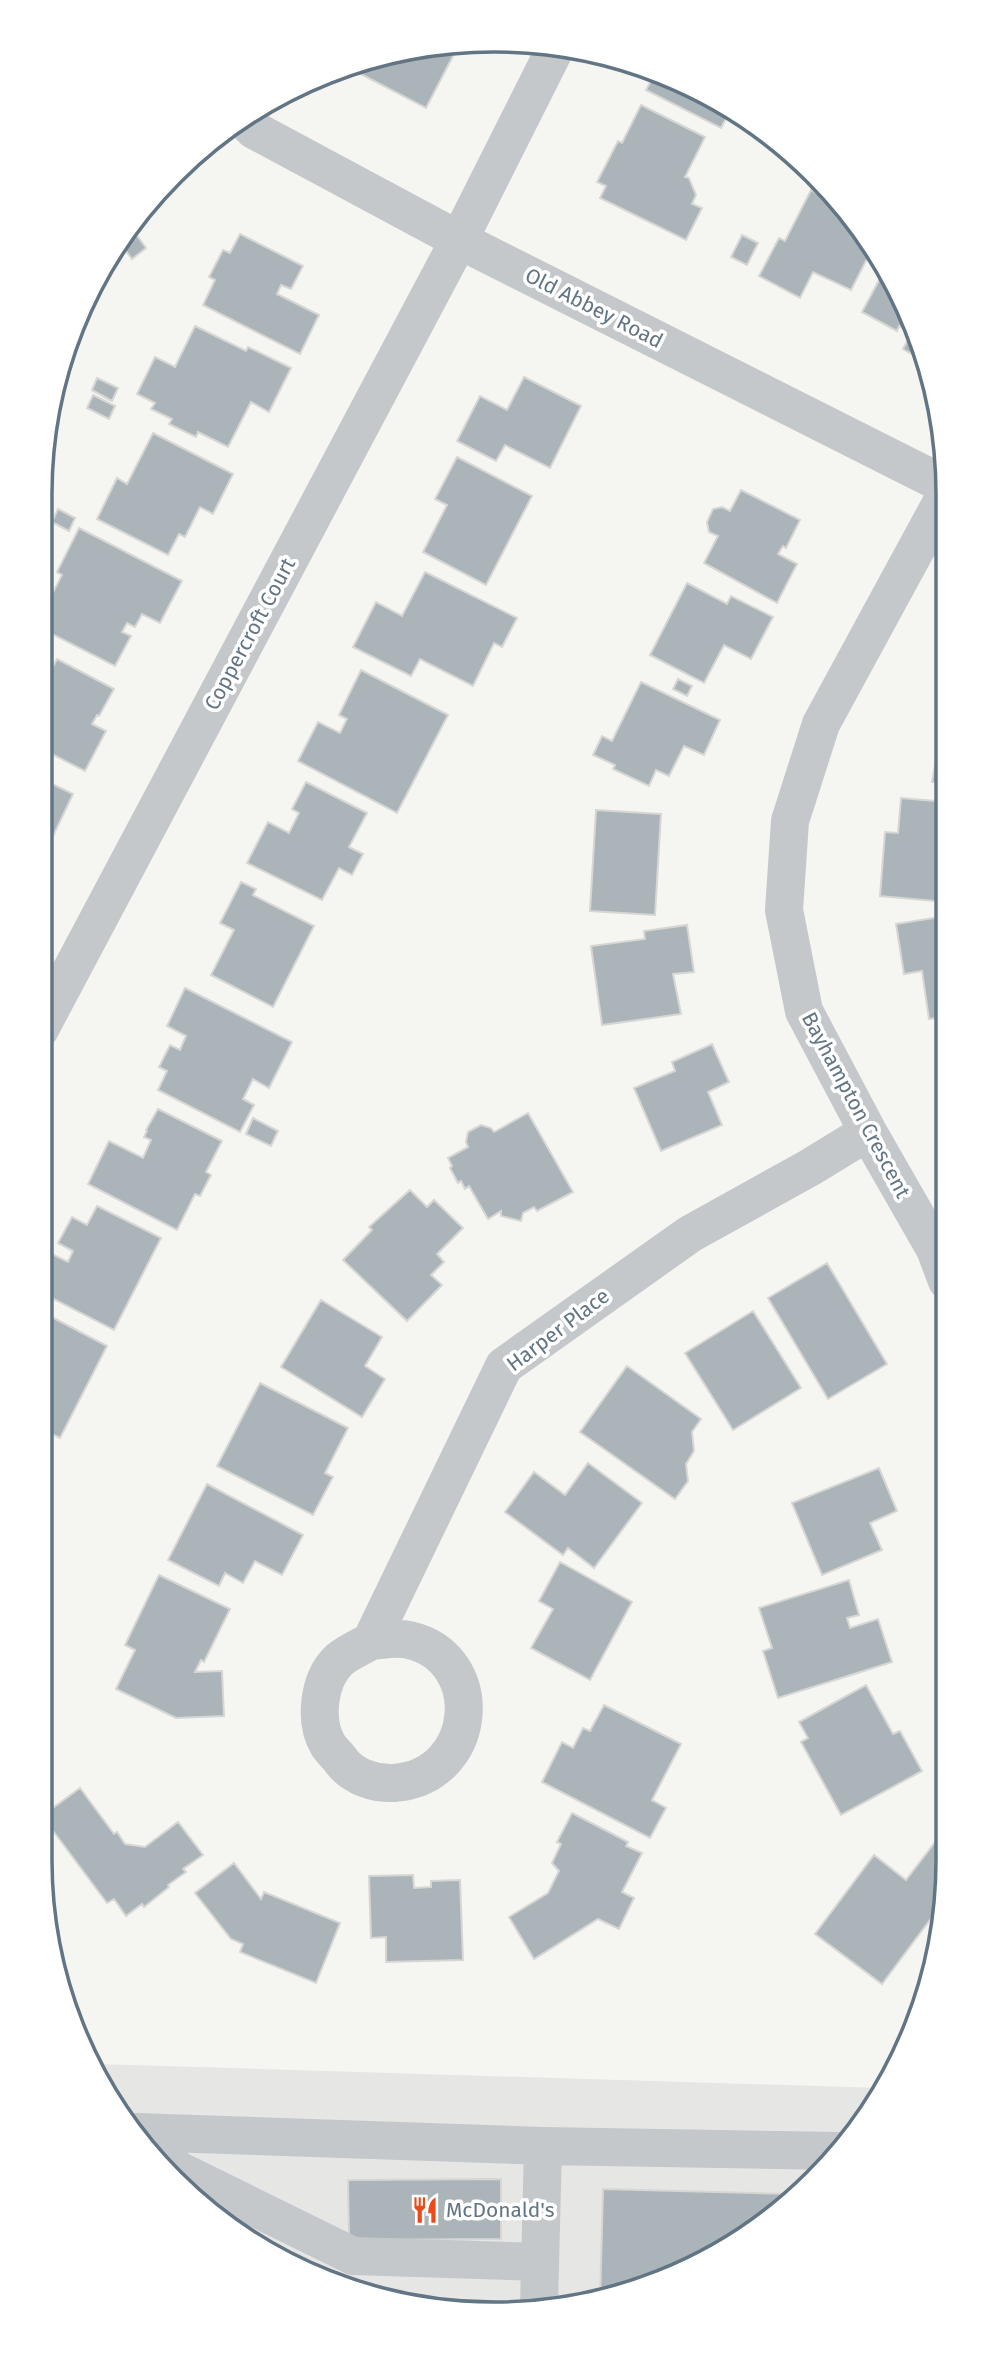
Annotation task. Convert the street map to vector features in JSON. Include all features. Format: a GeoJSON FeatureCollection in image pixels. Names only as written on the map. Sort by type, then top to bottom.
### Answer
{"type":"FeatureCollection","features":[{"type":"Feature","properties":{"kind":"street","name":"Coppercroft Court"},"geometry":{"type":"LineString","coordinates":[[52,1005],[459,240],[552,56]]}},
{"type":"Feature","properties":{"kind":"street","name":"Old Abbey Road"},"geometry":{"type":"LineString","coordinates":[[251,126],[459,240],[936,480]]}},
{"type":"Feature","properties":{"kind":"street","name":"Bayhampton Crescent"},"geometry":{"type":"LineString","coordinates":[[936,513],[821,724],[790,821],[784,910],[804,1011],[936,1252]]}},
{"type":"Feature","properties":{"kind":"street","name":"Harper Place"},"geometry":{"type":"LineString","coordinates":[[371,1641],[504,1366],[690,1234],[868,1132]]}},
{"type":"Feature","properties":{"kind":"street"},"geometry":{"type":"LineString","coordinates":[[164,2154],[153,2133],[543,2146],[828,2151]]}},
{"type":"Feature","properties":{"kind":"street"},"geometry":{"type":"LineString","coordinates":[[539,2300],[543,2146]]}},
{"type":"Feature","properties":{"kind":"street"},"geometry":{"type":"LineString","coordinates":[[180,2171],[353,2256],[540,2262]]}},
{"type":"Feature","properties":{"kind":"shaded area"},"geometry":{"type":"Polygon","coordinates":[[[102,2064],[873,2088],[827,2152],[786,2193],[740,2228],[690,2257],[637,2279],[581,2294],[523,2302],[466,2302],[408,2294],[352,2279],[299,2257],[249,2228],[203,2193],[162,2152],[127,2106],[102,2064]]]}},
{"type":"Feature","properties":{"kind":"building"},"geometry":{"type":"Polygon","coordinates":[[[454,54],[426,108],[360,74],[408,61],[454,54]]]}},
{"type":"Feature","properties":{"kind":"building"},"geometry":{"type":"Polygon","coordinates":[[[651,81],[690,98],[726,118],[721,128],[646,90],[651,81]]]}},
{"type":"Feature","properties":{"kind":"building"},"geometry":{"type":"Polygon","coordinates":[[[641,105],[705,137],[685,177],[689,178],[696,195],[692,204],[702,208],[686,240],[600,198],[606,186],[597,182],[618,141],[622,143],[641,105]]]}},
{"type":"Feature","properties":{"kind":"building"},"geometry":{"type":"Polygon","coordinates":[[[811,190],[827,203],[867,258],[851,290],[813,272],[800,298],[759,276],[779,238],[785,241],[811,190]]]}},
{"type":"Feature","properties":{"kind":"building"},"geometry":{"type":"Polygon","coordinates":[[[240,234],[303,266],[291,289],[281,285],[277,294],[319,315],[300,354],[203,305],[215,280],[209,277],[223,250],[230,253],[240,234]]]}},
{"type":"Feature","properties":{"kind":"building"},"geometry":{"type":"Polygon","coordinates":[[[137,235],[146,248],[132,259],[126,251],[137,235]]]}},
{"type":"Feature","properties":{"kind":"building"},"geometry":{"type":"Polygon","coordinates":[[[742,235],[758,243],[747,265],[731,257],[742,235]]]}},
{"type":"Feature","properties":{"kind":"building"},"geometry":{"type":"Polygon","coordinates":[[[880,279],[904,329],[899,326],[897,331],[862,312],[880,279]]]}},
{"type":"Feature","properties":{"kind":"building"},"geometry":{"type":"Polygon","coordinates":[[[195,326],[246,351],[248,347],[291,368],[269,412],[251,402],[228,447],[198,432],[196,437],[169,424],[172,419],[151,409],[155,403],[137,394],[155,357],[175,367],[195,326]]]}},
{"type":"Feature","properties":{"kind":"building"},"geometry":{"type":"Polygon","coordinates":[[[908,339],[914,355],[903,349],[908,339]]]}},
{"type":"Feature","properties":{"kind":"building"},"geometry":{"type":"Polygon","coordinates":[[[524,377],[581,406],[550,468],[505,445],[496,461],[457,441],[480,396],[507,410],[524,377]]]}},
{"type":"Feature","properties":{"kind":"building"},"geometry":{"type":"Polygon","coordinates":[[[97,378],[118,388],[112,401],[92,390],[97,378]]]}},
{"type":"Feature","properties":{"kind":"building"},"geometry":{"type":"Polygon","coordinates":[[[93,395],[115,406],[109,419],[87,408],[93,395]]]}},
{"type":"Feature","properties":{"kind":"building"},"geometry":{"type":"Polygon","coordinates":[[[153,433],[233,474],[213,514],[200,507],[185,537],[179,534],[168,555],[97,519],[117,478],[127,484],[153,433]]]}},
{"type":"Feature","properties":{"kind":"building"},"geometry":{"type":"Polygon","coordinates":[[[457,457],[532,496],[486,585],[423,552],[447,505],[435,499],[457,457]]]}},
{"type":"Feature","properties":{"kind":"building"},"geometry":{"type":"Polygon","coordinates":[[[741,490],[800,520],[786,548],[783,546],[778,554],[797,564],[777,603],[704,563],[718,536],[709,532],[707,522],[713,509],[722,507],[730,511],[741,490]]]}},
{"type":"Feature","properties":{"kind":"building"},"geometry":{"type":"Polygon","coordinates":[[[58,509],[75,518],[69,531],[52,522],[58,509]]]}},
{"type":"Feature","properties":{"kind":"building"},"geometry":{"type":"Polygon","coordinates":[[[79,528],[182,581],[160,623],[142,614],[135,627],[127,623],[122,632],[131,636],[115,666],[52,634],[52,595],[62,575],[57,572],[79,528]]]}},
{"type":"Feature","properties":{"kind":"building"},"geometry":{"type":"Polygon","coordinates":[[[425,572],[517,618],[502,647],[494,643],[473,686],[420,659],[411,676],[353,647],[376,602],[402,616],[425,572]]]}},
{"type":"Feature","properties":{"kind":"building"},"geometry":{"type":"Polygon","coordinates":[[[687,583],[727,604],[731,596],[773,617],[751,659],[724,645],[704,683],[650,655],[687,583]]]}},
{"type":"Feature","properties":{"kind":"building"},"geometry":{"type":"Polygon","coordinates":[[[57,659],[114,689],[92,724],[106,731],[85,771],[52,754],[52,668],[57,659]]]}},
{"type":"Feature","properties":{"kind":"building"},"geometry":{"type":"Polygon","coordinates":[[[361,670],[448,715],[397,813],[298,761],[318,722],[340,733],[347,719],[339,715],[361,670]]]}},
{"type":"Feature","properties":{"kind":"building"},"geometry":{"type":"Polygon","coordinates":[[[678,679],[692,686],[687,696],[673,689],[678,679]]]}},
{"type":"Feature","properties":{"kind":"building"},"geometry":{"type":"Polygon","coordinates":[[[641,682],[720,720],[704,755],[684,746],[669,776],[656,770],[649,786],[613,769],[615,765],[593,755],[602,736],[612,741],[641,682]]]}},
{"type":"Feature","properties":{"kind":"building"},"geometry":{"type":"Polygon","coordinates":[[[936,760],[936,783],[932,782],[936,760]]]}},
{"type":"Feature","properties":{"kind":"building"},"geometry":{"type":"Polygon","coordinates":[[[306,782],[367,813],[349,847],[363,854],[352,875],[339,868],[322,900],[247,863],[268,822],[289,833],[299,813],[292,809],[306,782]]]}},
{"type":"Feature","properties":{"kind":"building"},"geometry":{"type":"Polygon","coordinates":[[[52,784],[73,794],[52,836],[52,784]]]}},
{"type":"Feature","properties":{"kind":"building"},"geometry":{"type":"Polygon","coordinates":[[[901,798],[936,801],[936,901],[880,896],[885,832],[898,833],[901,798]]]}},
{"type":"Feature","properties":{"kind":"building"},"geometry":{"type":"Polygon","coordinates":[[[596,810],[661,814],[655,915],[590,911],[596,810]]]}},
{"type":"Feature","properties":{"kind":"building"},"geometry":{"type":"Polygon","coordinates":[[[241,882],[256,889],[253,895],[314,926],[273,1007],[211,975],[234,930],[220,923],[241,882]]]}},
{"type":"Feature","properties":{"kind":"building"},"geometry":{"type":"Polygon","coordinates":[[[936,918],[936,1018],[929,1019],[922,971],[904,974],[896,924],[936,918]]]}},
{"type":"Feature","properties":{"kind":"building"},"geometry":{"type":"Polygon","coordinates":[[[687,925],[694,972],[673,974],[681,1014],[602,1025],[591,946],[645,939],[644,931],[687,925]]]}},
{"type":"Feature","properties":{"kind":"building"},"geometry":{"type":"Polygon","coordinates":[[[185,988],[292,1042],[269,1088],[253,1079],[243,1099],[254,1105],[240,1132],[158,1090],[167,1071],[159,1067],[170,1045],[180,1050],[186,1036],[167,1026],[185,988]]]}},
{"type":"Feature","properties":{"kind":"building"},"geometry":{"type":"Polygon","coordinates":[[[712,1044],[729,1082],[708,1092],[722,1125],[661,1151],[634,1088],[675,1071],[672,1062],[712,1044]]]}},
{"type":"Feature","properties":{"kind":"building"},"geometry":{"type":"Polygon","coordinates":[[[158,1109],[222,1141],[206,1172],[211,1175],[200,1196],[195,1194],[177,1230],[88,1184],[109,1141],[143,1158],[151,1140],[144,1137],[146,1130],[158,1109]]]}},
{"type":"Feature","properties":{"kind":"building"},"geometry":{"type":"Polygon","coordinates":[[[528,1113],[573,1192],[537,1211],[534,1207],[523,1213],[521,1221],[501,1216],[501,1211],[488,1219],[469,1186],[465,1189],[461,1181],[458,1183],[448,1158],[468,1147],[468,1132],[481,1125],[494,1132],[528,1113]]]}},
{"type":"Feature","properties":{"kind":"building"},"geometry":{"type":"Polygon","coordinates":[[[253,1118],[278,1131],[271,1146],[246,1134],[253,1118]]]}},
{"type":"Feature","properties":{"kind":"building"},"geometry":{"type":"Polygon","coordinates":[[[410,1190],[427,1207],[434,1200],[463,1228],[437,1254],[444,1262],[431,1275],[442,1285],[407,1321],[343,1260],[372,1230],[369,1227],[410,1190]]]}},
{"type":"Feature","properties":{"kind":"building"},"geometry":{"type":"Polygon","coordinates":[[[97,1206],[161,1238],[114,1330],[52,1298],[52,1254],[68,1262],[73,1251],[58,1243],[72,1217],[87,1225],[97,1206]]]}},
{"type":"Feature","properties":{"kind":"building"},"geometry":{"type":"Polygon","coordinates":[[[827,1263],[887,1364],[828,1399],[768,1298],[827,1263]]]}},
{"type":"Feature","properties":{"kind":"building"},"geometry":{"type":"Polygon","coordinates":[[[321,1300],[382,1337],[365,1366],[385,1379],[362,1417],[281,1367],[321,1300]]]}},
{"type":"Feature","properties":{"kind":"building"},"geometry":{"type":"Polygon","coordinates":[[[753,1311],[801,1388],[733,1430],[685,1353],[753,1311]]]}},
{"type":"Feature","properties":{"kind":"building"},"geometry":{"type":"Polygon","coordinates":[[[52,1317],[107,1346],[60,1438],[52,1434],[52,1317]]]}},
{"type":"Feature","properties":{"kind":"building"},"geometry":{"type":"Polygon","coordinates":[[[627,1366],[701,1419],[692,1432],[694,1451],[686,1464],[688,1481],[675,1499],[580,1432],[627,1366]]]}},
{"type":"Feature","properties":{"kind":"building"},"geometry":{"type":"Polygon","coordinates":[[[260,1383],[348,1428],[325,1473],[333,1477],[313,1515],[217,1466],[260,1383]]]}},
{"type":"Feature","properties":{"kind":"building"},"geometry":{"type":"Polygon","coordinates":[[[588,1463],[642,1503],[594,1568],[568,1548],[563,1555],[505,1512],[534,1472],[565,1495],[588,1463]]]}},
{"type":"Feature","properties":{"kind":"building"},"geometry":{"type":"Polygon","coordinates":[[[879,1468],[897,1511],[870,1523],[882,1550],[822,1575],[792,1503],[879,1468]]]}},
{"type":"Feature","properties":{"kind":"building"},"geometry":{"type":"Polygon","coordinates":[[[207,1484],[303,1535],[282,1575],[255,1561],[243,1583],[225,1573],[219,1586],[168,1560],[207,1484]]]}},
{"type":"Feature","properties":{"kind":"building"},"geometry":{"type":"Polygon","coordinates":[[[560,1562],[632,1602],[590,1680],[531,1648],[553,1609],[539,1601],[560,1562]]]}},
{"type":"Feature","properties":{"kind":"building"},"geometry":{"type":"Polygon","coordinates":[[[159,1575],[230,1609],[204,1662],[201,1660],[195,1672],[222,1671],[224,1716],[176,1718],[116,1689],[135,1650],[125,1645],[159,1575]]]}},
{"type":"Feature","properties":{"kind":"building"},"geometry":{"type":"Polygon","coordinates":[[[849,1580],[859,1615],[847,1618],[850,1628],[878,1619],[892,1662],[778,1698],[763,1651],[772,1648],[759,1608],[849,1580]]]}},
{"type":"Feature","properties":{"kind":"building"},"geometry":{"type":"Polygon","coordinates":[[[866,1685],[893,1734],[900,1731],[922,1771],[841,1815],[801,1742],[808,1738],[799,1722],[866,1685]]]}},
{"type":"Feature","properties":{"kind":"building"},"geometry":{"type":"Polygon","coordinates":[[[604,1705],[681,1744],[652,1800],[666,1808],[650,1838],[542,1782],[562,1742],[573,1748],[583,1728],[590,1731],[604,1705]]]}},
{"type":"Feature","properties":{"kind":"building"},"geometry":{"type":"Polygon","coordinates":[[[80,1788],[114,1834],[117,1832],[125,1844],[145,1847],[178,1822],[203,1855],[183,1869],[186,1872],[144,1907],[142,1904],[126,1916],[114,1899],[107,1903],[52,1829],[52,1809],[80,1788]]]}},
{"type":"Feature","properties":{"kind":"building"},"geometry":{"type":"Polygon","coordinates":[[[572,1813],[628,1842],[626,1846],[642,1853],[622,1892],[634,1898],[619,1929],[598,1919],[534,1959],[509,1917],[548,1893],[559,1871],[552,1863],[561,1844],[557,1842],[572,1813]]]}},
{"type":"Feature","properties":{"kind":"building"},"geometry":{"type":"Polygon","coordinates":[[[936,1841],[933,1915],[882,1984],[815,1934],[874,1855],[906,1880],[936,1841]]]}},
{"type":"Feature","properties":{"kind":"building"},"geometry":{"type":"Polygon","coordinates":[[[234,1863],[261,1899],[264,1892],[340,1923],[316,1983],[240,1952],[243,1944],[231,1939],[195,1893],[234,1863]]]}},
{"type":"Feature","properties":{"kind":"building"},"geometry":{"type":"Polygon","coordinates":[[[413,1875],[414,1888],[431,1887],[431,1881],[460,1880],[463,1960],[386,1962],[386,1937],[371,1938],[369,1876],[413,1875]]]}},
{"type":"Feature","properties":{"kind":"building","name":"McDonald's"},"geometry":{"type":"Polygon","coordinates":[[[501,2179],[501,2239],[349,2240],[348,2180],[501,2179]]]}},
{"type":"Feature","properties":{"kind":"building"},"geometry":{"type":"Polygon","coordinates":[[[603,2189],[785,2194],[740,2228],[690,2257],[637,2279],[600,2289],[603,2189]]]}},
{"type":"Feature","properties":{"kind":"place","name":"McDonald's"},"geometry":{"type":"Point","coordinates":[425,2210]}}]}
